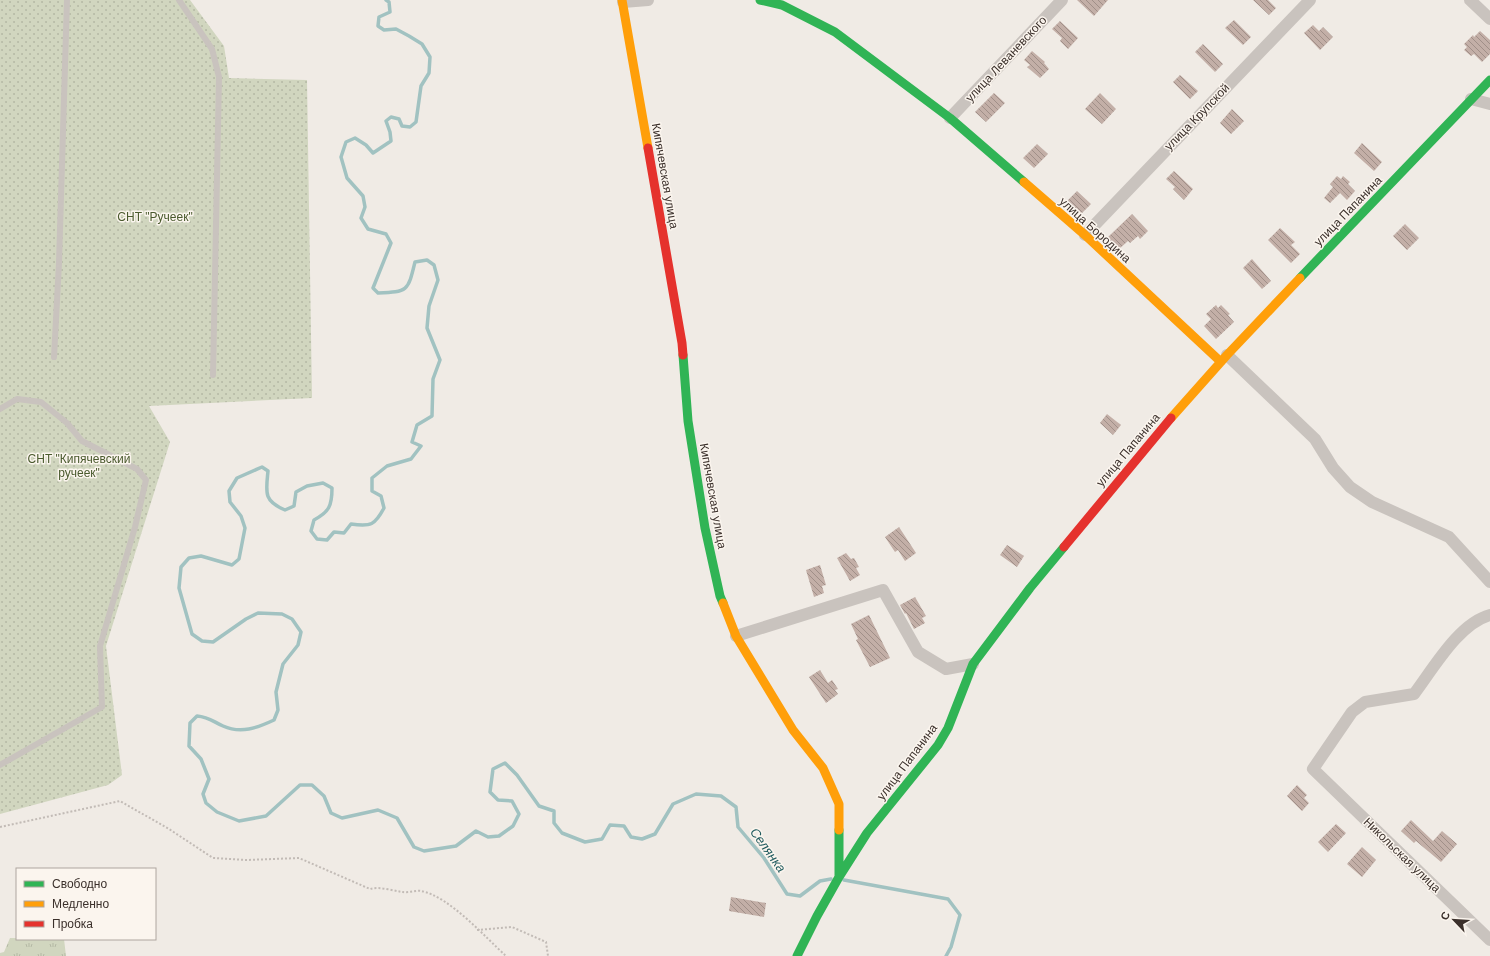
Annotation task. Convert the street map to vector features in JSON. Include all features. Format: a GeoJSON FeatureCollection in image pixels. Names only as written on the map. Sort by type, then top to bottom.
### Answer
{"type":"FeatureCollection","features":[{"type":"Feature","properties":{"kind":"street"},"geometry":{"type":"LineString","coordinates":[[622,1],[648,0]]}},
{"type":"Feature","properties":{"kind":"street","name":"улица Бородина"},"geometry":{"type":"LineString","coordinates":[[760,0],[782,5],[835,32],[950,118],[1085,235],[1224,359]]}},
{"type":"Feature","properties":{"kind":"street","name":"улица Леваневского"},"geometry":{"type":"LineString","coordinates":[[950,118],[1062,0]]}},
{"type":"Feature","properties":{"kind":"street","name":"улица Крупской"},"geometry":{"type":"LineString","coordinates":[[1085,235],[1310,0]]}},
{"type":"Feature","properties":{"kind":"street"},"geometry":{"type":"LineString","coordinates":[[1470,0],[1490,19]]}},
{"type":"Feature","properties":{"kind":"street","name":"Кипячевская улица"},"geometry":{"type":"LineString","coordinates":[[622,1],[682,343],[688,421],[705,528],[720,596],[736,636],[793,730],[823,768],[839,804],[839,877],[797,956]]}},
{"type":"Feature","properties":{"kind":"street","name":"улица Папанина"},"geometry":{"type":"LineString","coordinates":[[839,877],[867,833],[938,745],[948,728],[973,664],[1030,588],[1149,443],[1224,359],[1490,80]]}},
{"type":"Feature","properties":{"kind":"street"},"geometry":{"type":"LineString","coordinates":[[1471,99],[1490,104]]}},
{"type":"Feature","properties":{"kind":"street"},"geometry":{"type":"LineString","coordinates":[[1224,359],[1315,439],[1333,468],[1350,487],[1372,502],[1449,537],[1490,582]]}},
{"type":"Feature","properties":{"kind":"street"},"geometry":{"type":"LineString","coordinates":[[736,636],[883,590],[918,652],[946,669],[973,664]]}},
{"type":"Feature","properties":{"kind":"street","name":"Никольская улица"},"geometry":{"type":"LineString","coordinates":[[1490,615],[1471,624],[1455,640],[1414,694],[1365,702],[1352,712],[1313,769],[1490,940]]}},
{"type":"Feature","properties":{"kind":"lane"},"geometry":{"type":"LineString","coordinates":[[54,357],[59,263],[67,0]]}},
{"type":"Feature","properties":{"kind":"lane"},"geometry":{"type":"LineString","coordinates":[[179,0],[212,49],[219,77],[213,375]]}},
{"type":"Feature","properties":{"kind":"lane"},"geometry":{"type":"LineString","coordinates":[[0,409],[17,399],[41,402],[67,423],[82,440],[137,469],[146,480],[135,527],[100,646],[102,707],[0,765]]}},
{"type":"Feature","properties":{"kind":"path"},"geometry":{"type":"LineString","coordinates":[[0,827],[120,801],[169,829],[213,858],[247,860],[299,858],[370,890],[375,888],[406,893],[420,891],[438,897],[460,913],[506,956]]}},
{"type":"Feature","properties":{"kind":"path"},"geometry":{"type":"LineString","coordinates":[[478,930],[512,927],[546,942],[548,956]]}},
{"type":"Feature","properties":{"kind":"green space","name":"СНТ \"Ручеек\""},"geometry":{"type":"Polygon","coordinates":[[[0,0],[190,0],[224,46],[229,78],[307,80],[312,398],[149,406],[170,442],[106,646],[122,775],[108,785],[0,814],[0,0]]]}},
{"type":"Feature","properties":{"kind":"green space"},"geometry":{"type":"Polygon","coordinates":[[[10,938],[16,938],[16,940],[64,940],[66,956],[0,956],[0,953],[4,952],[10,938]]]}},
{"type":"Feature","properties":{"kind":"building"},"geometry":{"type":"Polygon","coordinates":[[[1077,0],[1108,0],[1094,16],[1077,0]]]}},
{"type":"Feature","properties":{"kind":"building"},"geometry":{"type":"Polygon","coordinates":[[[1253,0],[1268,0],[1276,8],[1269,15],[1253,0]]]}},
{"type":"Feature","properties":{"kind":"building"},"geometry":{"type":"Polygon","coordinates":[[[1234,20],[1251,37],[1243,45],[1225,28],[1234,20]]]}},
{"type":"Feature","properties":{"kind":"building"},"geometry":{"type":"Polygon","coordinates":[[[1060,21],[1078,38],[1068,49],[1060,41],[1062,38],[1052,29],[1060,21]]]}},
{"type":"Feature","properties":{"kind":"building"},"geometry":{"type":"Polygon","coordinates":[[[1313,25],[1319,31],[1323,27],[1333,37],[1320,50],[1304,33],[1313,25]]]}},
{"type":"Feature","properties":{"kind":"building"},"geometry":{"type":"Polygon","coordinates":[[[1480,31],[1490,40],[1490,54],[1482,62],[1474,54],[1471,56],[1464,50],[1467,47],[1464,44],[1473,35],[1474,37],[1480,31]]]}},
{"type":"Feature","properties":{"kind":"building"},"geometry":{"type":"Polygon","coordinates":[[[1203,44],[1223,64],[1215,72],[1195,52],[1203,44]]]}},
{"type":"Feature","properties":{"kind":"building"},"geometry":{"type":"Polygon","coordinates":[[[1032,51],[1045,62],[1044,63],[1049,69],[1040,78],[1027,67],[1030,65],[1024,60],[1032,51]]]}},
{"type":"Feature","properties":{"kind":"building"},"geometry":{"type":"Polygon","coordinates":[[[1180,75],[1198,91],[1190,99],[1173,82],[1180,75]]]}},
{"type":"Feature","properties":{"kind":"building"},"geometry":{"type":"Polygon","coordinates":[[[994,93],[1005,103],[986,122],[975,112],[994,93]]]}},
{"type":"Feature","properties":{"kind":"building"},"geometry":{"type":"Polygon","coordinates":[[[1100,93],[1116,109],[1102,124],[1085,109],[1100,93]]]}},
{"type":"Feature","properties":{"kind":"building"},"geometry":{"type":"Polygon","coordinates":[[[1232,109],[1244,121],[1231,134],[1220,123],[1232,109]]]}},
{"type":"Feature","properties":{"kind":"building"},"geometry":{"type":"Polygon","coordinates":[[[1362,143],[1382,162],[1374,171],[1354,153],[1362,143]]]}},
{"type":"Feature","properties":{"kind":"building"},"geometry":{"type":"Polygon","coordinates":[[[1037,144],[1048,154],[1034,168],[1023,158],[1037,144]]]}},
{"type":"Feature","properties":{"kind":"building"},"geometry":{"type":"Polygon","coordinates":[[[1174,171],[1193,189],[1184,200],[1173,189],[1175,187],[1166,179],[1174,171]]]}},
{"type":"Feature","properties":{"kind":"building"},"geometry":{"type":"Polygon","coordinates":[[[1337,176],[1341,179],[1343,176],[1350,182],[1348,184],[1355,191],[1347,200],[1340,193],[1330,203],[1324,198],[1333,187],[1330,184],[1337,176]]]}},
{"type":"Feature","properties":{"kind":"building"},"geometry":{"type":"Polygon","coordinates":[[[1077,191],[1091,204],[1081,214],[1067,201],[1077,191]]]}},
{"type":"Feature","properties":{"kind":"building"},"geometry":{"type":"Polygon","coordinates":[[[1132,214],[1148,231],[1140,239],[1138,236],[1130,243],[1128,241],[1118,250],[1107,238],[1132,214]]]}},
{"type":"Feature","properties":{"kind":"building"},"geometry":{"type":"Polygon","coordinates":[[[1405,224],[1419,238],[1407,250],[1393,236],[1405,224]]]}},
{"type":"Feature","properties":{"kind":"building"},"geometry":{"type":"Polygon","coordinates":[[[1280,228],[1295,242],[1291,245],[1300,254],[1291,263],[1268,240],[1280,228]]]}},
{"type":"Feature","properties":{"kind":"building"},"geometry":{"type":"Polygon","coordinates":[[[1252,259],[1271,281],[1262,289],[1243,268],[1252,259]]]}},
{"type":"Feature","properties":{"kind":"building"},"geometry":{"type":"Polygon","coordinates":[[[1216,305],[1218,308],[1221,305],[1230,314],[1228,315],[1234,322],[1216,339],[1204,326],[1211,319],[1206,314],[1216,305]]]}},
{"type":"Feature","properties":{"kind":"building"},"geometry":{"type":"Polygon","coordinates":[[[1107,414],[1121,425],[1113,435],[1100,423],[1107,414]]]}},
{"type":"Feature","properties":{"kind":"building"},"geometry":{"type":"Polygon","coordinates":[[[899,527],[916,553],[905,561],[898,550],[895,552],[885,537],[899,527]]]}},
{"type":"Feature","properties":{"kind":"building"},"geometry":{"type":"Polygon","coordinates":[[[1007,545],[1024,556],[1017,567],[1000,555],[1007,545]]]}},
{"type":"Feature","properties":{"kind":"building"},"geometry":{"type":"Polygon","coordinates":[[[846,553],[851,559],[854,558],[859,567],[856,568],[860,575],[850,581],[837,558],[846,553]]]}},
{"type":"Feature","properties":{"kind":"building"},"geometry":{"type":"Polygon","coordinates":[[[820,565],[826,585],[822,586],[824,593],[814,597],[806,570],[820,565]]]}},
{"type":"Feature","properties":{"kind":"building"},"geometry":{"type":"Polygon","coordinates":[[[915,597],[926,616],[922,618],[925,623],[914,629],[900,605],[915,597]]]}},
{"type":"Feature","properties":{"kind":"building"},"geometry":{"type":"Polygon","coordinates":[[[869,615],[890,658],[870,667],[856,640],[858,639],[851,624],[869,615]]]}},
{"type":"Feature","properties":{"kind":"building"},"geometry":{"type":"Polygon","coordinates":[[[820,670],[828,683],[832,680],[838,689],[835,690],[838,694],[826,703],[809,677],[820,670]]]}},
{"type":"Feature","properties":{"kind":"building"},"geometry":{"type":"Polygon","coordinates":[[[1297,785],[1307,795],[1304,798],[1309,803],[1302,811],[1287,796],[1297,785]]]}},
{"type":"Feature","properties":{"kind":"building"},"geometry":{"type":"Polygon","coordinates":[[[1411,820],[1433,841],[1442,831],[1457,844],[1441,862],[1416,841],[1414,843],[1401,831],[1411,820]]]}},
{"type":"Feature","properties":{"kind":"building"},"geometry":{"type":"Polygon","coordinates":[[[1336,824],[1346,833],[1328,852],[1318,842],[1336,824]]]}},
{"type":"Feature","properties":{"kind":"building"},"geometry":{"type":"Polygon","coordinates":[[[1362,847],[1376,860],[1362,877],[1347,864],[1362,847]]]}},
{"type":"Feature","properties":{"kind":"building"},"geometry":{"type":"Polygon","coordinates":[[[731,897],[766,903],[764,917],[729,911],[731,897]]]}},
{"type":"Feature","properties":{"kind":"waterway","name":"Селянка"},"geometry":{"type":"LineString","coordinates":[[386,0],[389,2],[390,12],[379,17],[378,26],[384,30],[396,29],[409,36],[422,44],[430,57],[429,73],[421,86],[416,122],[410,127],[402,126],[399,119],[391,117],[386,121],[390,132],[391,141],[373,153],[366,145],[355,138],[346,142],[341,157],[347,178],[363,196],[365,207],[361,218],[368,229],[386,234],[391,243],[373,288],[378,293],[395,292],[401,290],[408,284],[415,262],[427,260],[434,265],[438,280],[429,306],[427,328],[440,360],[433,379],[432,416],[417,425],[412,442],[421,446],[411,459],[387,466],[372,478],[372,491],[381,496],[384,508],[372,524],[351,524],[344,533],[334,532],[327,540],[317,539],[311,531],[314,520],[329,508],[332,488],[323,483],[307,486],[296,492],[294,506],[285,510],[278,507],[269,499],[267,490],[268,471],[262,467],[237,478],[229,491],[230,502],[241,516],[245,528],[239,559],[232,565],[201,556],[189,558],[181,567],[179,588],[192,634],[202,641],[213,642],[246,619],[258,613],[282,614],[292,619],[301,632],[298,645],[283,664],[276,692],[278,710],[274,720],[255,728],[243,730],[236,730],[223,726],[208,718],[197,716],[190,723],[189,746],[201,759],[209,779],[203,794],[206,803],[217,812],[239,821],[266,816],[300,785],[312,785],[324,796],[331,813],[342,818],[378,810],[397,818],[414,847],[424,851],[456,846],[476,831],[488,837],[499,836],[513,826],[519,814],[512,801],[498,800],[490,792],[493,769],[505,763],[517,775],[539,806],[554,811],[554,823],[562,833],[585,842],[602,839],[610,825],[624,826],[631,837],[642,839],[655,834],[673,804],[696,794],[721,796],[736,807],[738,827],[764,858],[787,894],[800,896],[820,881],[831,879]]}},
{"type":"Feature","properties":{"kind":"waterway","name":"Селянка"},"geometry":{"type":"LineString","coordinates":[[844,880],[948,899],[960,915],[951,947],[946,956]]}},
{"type":"Feature","properties":{"kind":"traffic: fast"},"geometry":{"type":"LineString","coordinates":[[760,0],[782,5],[835,32],[950,118],[1024,182]]}},
{"type":"Feature","properties":{"kind":"traffic: fast"},"geometry":{"type":"LineString","coordinates":[[1300,278],[1490,80]]}},
{"type":"Feature","properties":{"kind":"traffic: fast"},"geometry":{"type":"LineString","coordinates":[[683,355],[688,421],[705,528],[720,596],[723,603]]}},
{"type":"Feature","properties":{"kind":"traffic: fast"},"geometry":{"type":"LineString","coordinates":[[839,877],[867,833],[938,745],[948,728],[973,664],[1030,588],[1064,547]]}},
{"type":"Feature","properties":{"kind":"traffic: fast"},"geometry":{"type":"LineString","coordinates":[[797,956],[839,877],[839,830]]}},
{"type":"Feature","properties":{"kind":"traffic: slow"},"geometry":{"type":"LineString","coordinates":[[622,0],[648,148]]}},
{"type":"Feature","properties":{"kind":"traffic: slow"},"geometry":{"type":"LineString","coordinates":[[1024,182],[1085,235],[1221,362]]}},
{"type":"Feature","properties":{"kind":"traffic: slow"},"geometry":{"type":"LineString","coordinates":[[1171,418],[1227,355],[1300,278]]}},
{"type":"Feature","properties":{"kind":"traffic: slow"},"geometry":{"type":"LineString","coordinates":[[723,603],[736,636],[793,730],[823,768],[839,804],[839,830]]}},
{"type":"Feature","properties":{"kind":"traffic: jam"},"geometry":{"type":"LineString","coordinates":[[648,148],[683,355]]}},
{"type":"Feature","properties":{"kind":"traffic: jam"},"geometry":{"type":"LineString","coordinates":[[1064,547],[1171,418]]}},
{"type":"Feature","properties":{"kind":"park label","name":"СНТ \"Кипячевский ручеек\""},"geometry":{"type":"Point","coordinates":[79,466]}}]}
